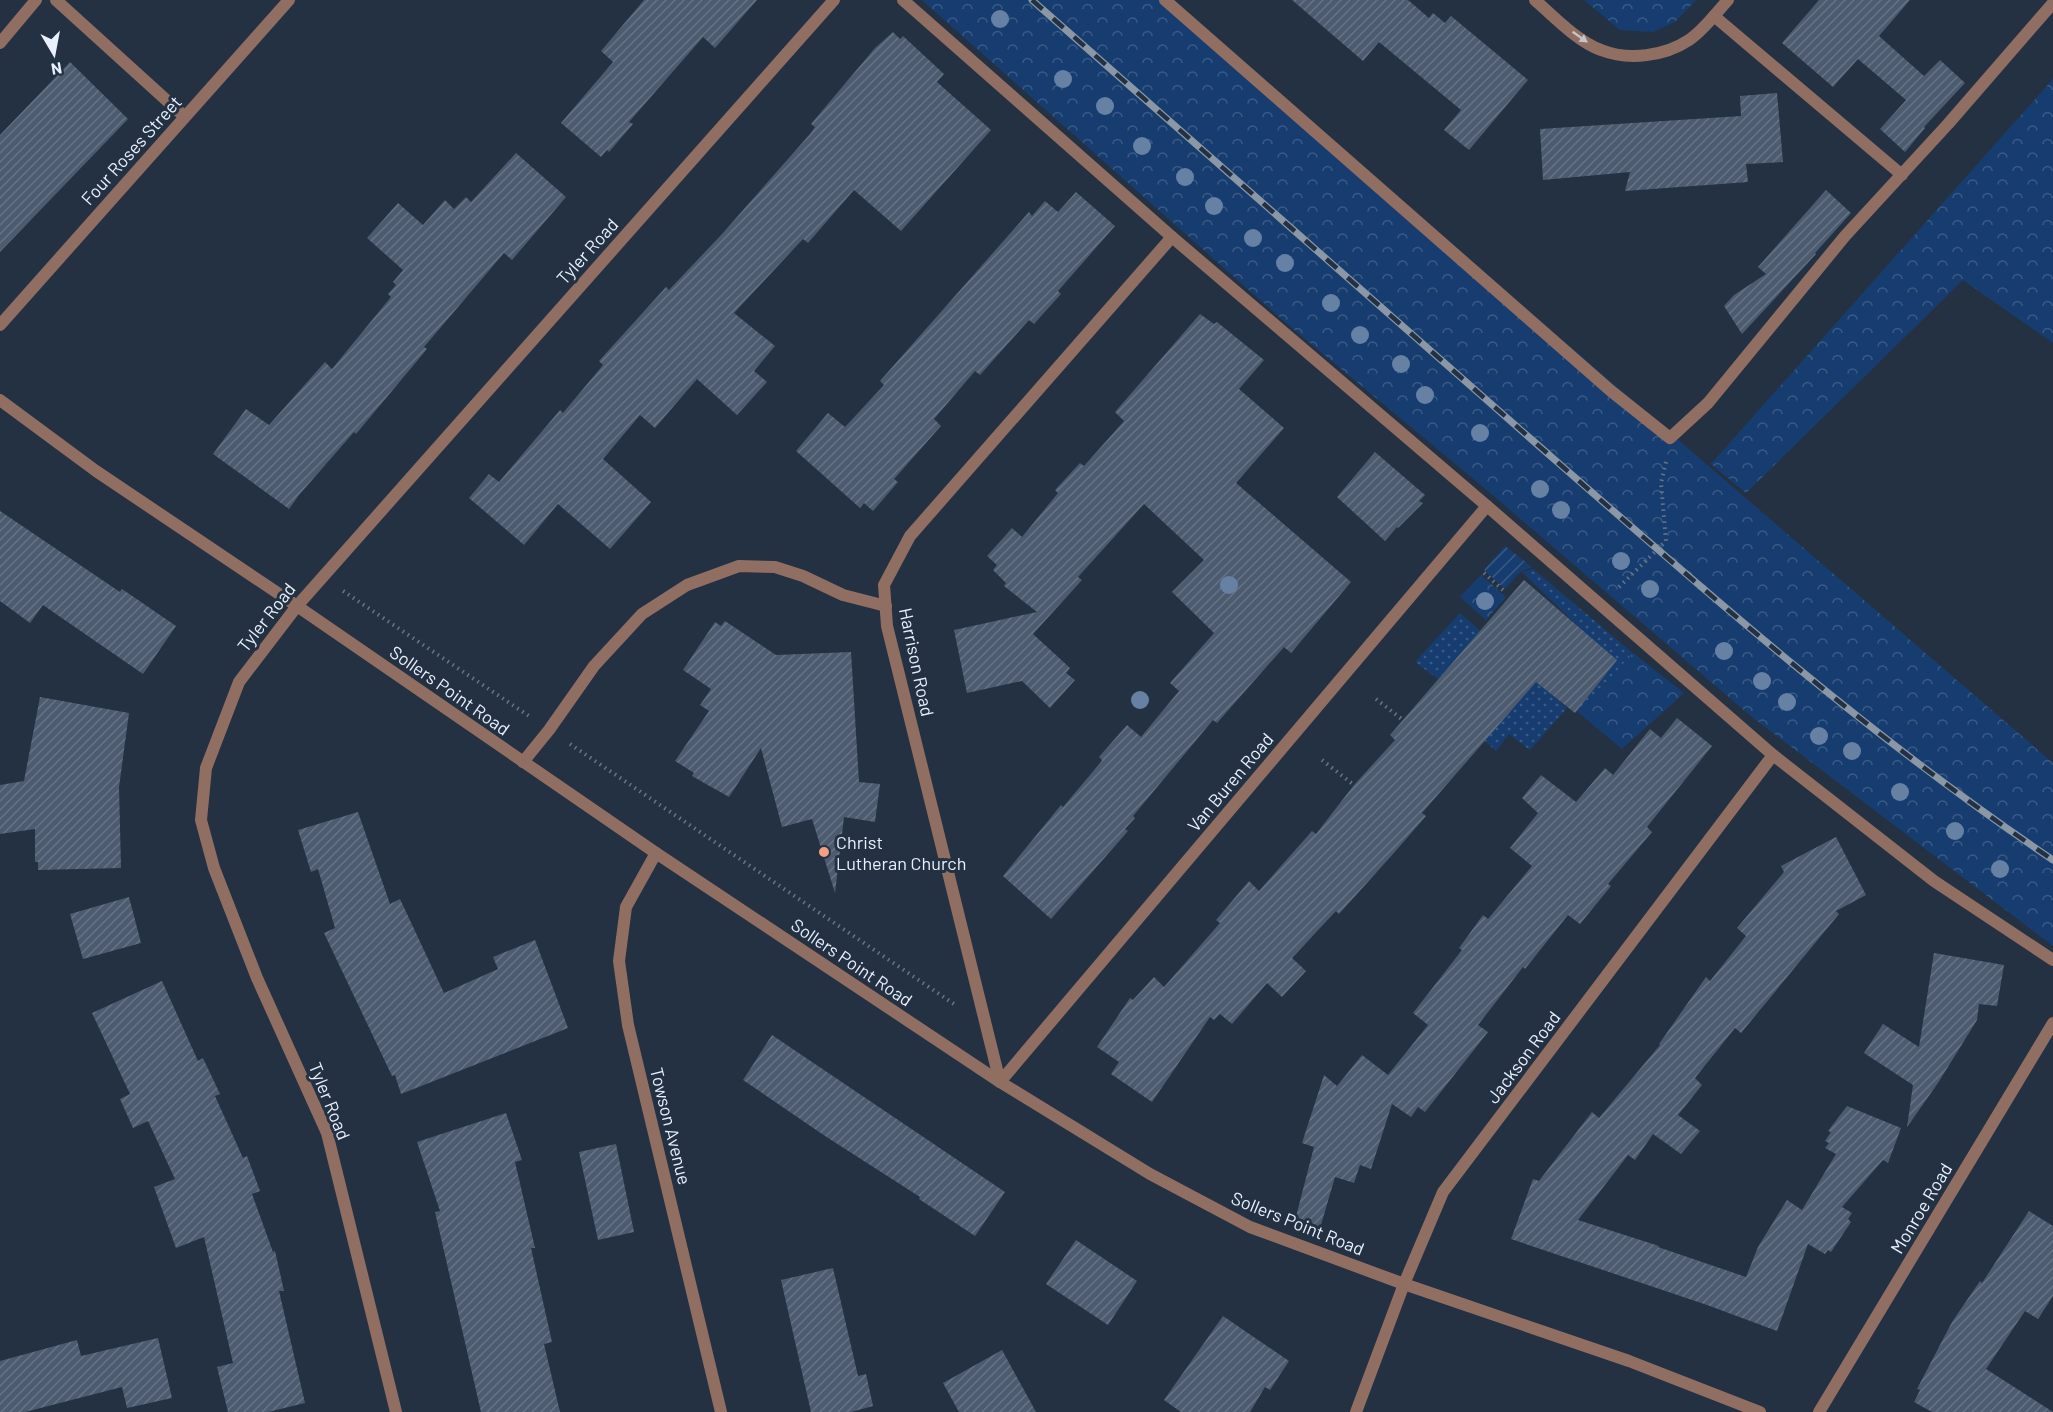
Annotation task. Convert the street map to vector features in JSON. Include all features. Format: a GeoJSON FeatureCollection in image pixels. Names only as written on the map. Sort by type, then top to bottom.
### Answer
{"type":"FeatureCollection","features":[{"type":"Feature","properties":{"kind":"street"},"geometry":{"type":"LineString","coordinates":[[0,43],[36,0]]}},
{"type":"Feature","properties":{"kind":"street"},"geometry":{"type":"LineString","coordinates":[[56,0],[185,117]]}},
{"type":"Feature","properties":{"kind":"street","name":"Four Roses Street"},"geometry":{"type":"LineString","coordinates":[[0,325],[289,0]]}},
{"type":"Feature","properties":{"kind":"street","name":"Tyler Road"},"geometry":{"type":"LineString","coordinates":[[396,1412],[327,1133],[257,978],[214,868],[201,820],[206,768],[239,681],[297,606],[834,0]]}},
{"type":"Feature","properties":{"kind":"street"},"geometry":{"type":"LineString","coordinates":[[903,0],[1172,237],[1487,506],[1773,755],[1934,880],[2053,960]]}},
{"type":"Feature","properties":{"kind":"street"},"geometry":{"type":"LineString","coordinates":[[1165,0],[1611,391],[1670,438],[1708,403],[1845,236],[1902,175],[2053,3]]}},
{"type":"Feature","properties":{"kind":"street"},"geometry":{"type":"LineString","coordinates":[[1535,0],[1576,35],[1599,50],[1624,56],[1668,51],[1691,39],[1728,0]]}},
{"type":"Feature","properties":{"kind":"street"},"geometry":{"type":"LineString","coordinates":[[1714,16],[1902,175]]}},
{"type":"Feature","properties":{"kind":"street","name":"Harrison Road"},"geometry":{"type":"LineString","coordinates":[[1000,1082],[887,626],[884,585],[910,536],[1172,237]]}},
{"type":"Feature","properties":{"kind":"street","name":"Sollers Point Road"},"geometry":{"type":"LineString","coordinates":[[0,400],[96,471],[656,853],[1000,1082],[1150,1174],[1250,1227],[1404,1284],[1629,1360],[1760,1412]]}},
{"type":"Feature","properties":{"kind":"street","name":"Van Buren Road"},"geometry":{"type":"LineString","coordinates":[[1000,1082],[1487,506]]}},
{"type":"Feature","properties":{"kind":"street"},"geometry":{"type":"LineString","coordinates":[[523,762],[549,730],[594,666],[642,614],[687,585],[739,566],[775,567],[803,576],[843,595],[886,606]]}},
{"type":"Feature","properties":{"kind":"street","name":"Jackson Road"},"geometry":{"type":"LineString","coordinates":[[1356,1412],[1404,1284],[1443,1192],[1773,755]]}},
{"type":"Feature","properties":{"kind":"street","name":"Towson Avenue"},"geometry":{"type":"LineString","coordinates":[[656,853],[626,907],[619,961],[628,1025],[721,1412]]}},
{"type":"Feature","properties":{"kind":"street","name":"Monroe Road"},"geometry":{"type":"LineString","coordinates":[[1819,1412],[2053,1023]]}},
{"type":"Feature","properties":{"kind":"path"},"geometry":{"type":"LineString","coordinates":[[1612,615],[1612,593],[1666,541],[1661,483],[1670,438]]}},
{"type":"Feature","properties":{"kind":"path"},"geometry":{"type":"LineString","coordinates":[[1484,573],[1504,591]]}},
{"type":"Feature","properties":{"kind":"path"},"geometry":{"type":"LineString","coordinates":[[322,577],[987,1026]]}},
{"type":"Feature","properties":{"kind":"path"},"geometry":{"type":"LineString","coordinates":[[1376,699],[1403,720]]}},
{"type":"Feature","properties":{"kind":"path"},"geometry":{"type":"LineString","coordinates":[[1322,760],[1354,785]]}},
{"type":"Feature","properties":{"kind":"green space"},"geometry":{"type":"Polygon","coordinates":[[[922,0],[1168,0],[2053,763],[2053,946],[1752,717],[1489,492],[1286,323],[922,0]]]}},
{"type":"Feature","properties":{"kind":"green space"},"geometry":{"type":"Polygon","coordinates":[[[1584,0],[1696,0],[1675,22],[1653,32],[1620,30],[1584,0]]]}},
{"type":"Feature","properties":{"kind":"green space"},"geometry":{"type":"Polygon","coordinates":[[[2053,79],[2053,343],[1963,280],[1746,493],[1711,464],[2053,79]]]}},
{"type":"Feature","properties":{"kind":"green space"},"geometry":{"type":"Polygon","coordinates":[[[1505,546],[1532,567],[1520,572],[1505,589],[1484,570],[1505,546]]]}},
{"type":"Feature","properties":{"kind":"green space"},"geometry":{"type":"Polygon","coordinates":[[[1533,569],[1633,653],[1579,713],[1544,682],[1545,665],[1579,627],[1522,572],[1533,569]]]}},
{"type":"Feature","properties":{"kind":"green space"},"geometry":{"type":"Polygon","coordinates":[[[1481,575],[1506,597],[1486,620],[1460,597],[1481,575]]]}},
{"type":"Feature","properties":{"kind":"green space"},"geometry":{"type":"Polygon","coordinates":[[[1460,613],[1567,708],[1530,750],[1509,734],[1496,751],[1433,694],[1442,682],[1415,662],[1460,613]]]}},
{"type":"Feature","properties":{"kind":"green space"},"geometry":{"type":"Polygon","coordinates":[[[1633,653],[1684,693],[1622,749],[1579,713],[1633,653]]]}},
{"type":"Feature","properties":{"kind":"building"},"geometry":{"type":"Polygon","coordinates":[[[644,0],[757,0],[715,48],[703,37],[629,122],[633,124],[609,152],[607,150],[601,157],[561,123],[613,62],[601,51],[644,0]]]}},
{"type":"Feature","properties":{"kind":"building"},"geometry":{"type":"Polygon","coordinates":[[[1292,0],[1408,0],[1429,18],[1433,13],[1445,23],[1451,16],[1528,80],[1469,150],[1444,130],[1461,110],[1379,42],[1363,61],[1292,0]]]}},
{"type":"Feature","properties":{"kind":"building"},"geometry":{"type":"Polygon","coordinates":[[[1819,0],[1910,0],[1879,36],[1924,76],[1940,60],[1965,83],[1924,127],[1905,152],[1880,129],[1906,100],[1858,59],[1833,87],[1782,43],[1819,0]]]}},
{"type":"Feature","properties":{"kind":"building"},"geometry":{"type":"Polygon","coordinates":[[[893,32],[900,39],[903,36],[944,74],[937,82],[991,130],[901,231],[854,190],[808,243],[803,239],[734,313],[775,346],[754,371],[767,382],[737,415],[697,379],[655,428],[640,415],[603,459],[651,502],[610,549],[558,504],[524,545],[469,498],[489,474],[499,482],[560,410],[563,413],[603,365],[599,361],[666,287],[669,290],[722,234],[810,134],[815,127],[811,124],[875,48],[893,32]]]}},
{"type":"Feature","properties":{"kind":"building"},"geometry":{"type":"Polygon","coordinates":[[[70,62],[128,119],[0,252],[0,135],[70,62]]]}},
{"type":"Feature","properties":{"kind":"building"},"geometry":{"type":"Polygon","coordinates":[[[1777,93],[1783,162],[1746,164],[1748,182],[1625,191],[1630,172],[1543,180],[1540,129],[1741,116],[1740,96],[1777,93]]]}},
{"type":"Feature","properties":{"kind":"building"},"geometry":{"type":"Polygon","coordinates":[[[516,153],[566,197],[512,260],[504,253],[424,347],[427,349],[356,434],[354,432],[289,509],[213,454],[246,409],[269,425],[325,362],[332,369],[391,297],[388,294],[396,285],[393,282],[403,270],[367,238],[398,203],[423,225],[445,200],[454,209],[466,197],[471,202],[516,153]]]}},
{"type":"Feature","properties":{"kind":"building"},"geometry":{"type":"Polygon","coordinates":[[[1826,190],[1851,213],[1742,334],[1724,306],[1734,295],[1766,274],[1758,267],[1826,190]]]}},
{"type":"Feature","properties":{"kind":"building"},"geometry":{"type":"Polygon","coordinates":[[[1076,192],[1115,226],[1058,291],[1061,294],[1034,324],[1029,320],[980,375],[975,371],[934,419],[941,426],[894,479],[898,482],[873,511],[864,503],[860,508],[796,451],[828,413],[845,427],[884,385],[880,381],[1029,212],[1032,216],[1045,201],[1058,212],[1076,192]]]}},
{"type":"Feature","properties":{"kind":"building"},"geometry":{"type":"Polygon","coordinates":[[[1200,314],[1214,324],[1217,322],[1264,360],[1239,389],[1284,428],[1236,483],[1351,582],[1291,653],[1284,647],[1217,723],[1213,720],[1133,816],[1135,818],[1125,829],[1128,831],[1051,919],[1003,876],[1061,805],[1063,807],[1101,762],[1099,757],[1127,725],[1141,737],[1179,691],[1170,683],[1214,633],[1172,592],[1204,560],[1144,504],[1078,577],[1082,580],[1033,634],[1070,668],[1066,673],[1075,680],[1050,708],[1022,681],[967,693],[954,630],[1037,612],[1004,586],[1006,583],[993,570],[997,565],[987,556],[1012,528],[1022,537],[1058,493],[1055,490],[1080,463],[1084,466],[1124,421],[1115,412],[1200,314]]]}},
{"type":"Feature","properties":{"kind":"building"},"geometry":{"type":"Polygon","coordinates":[[[1375,452],[1425,495],[1419,501],[1423,503],[1385,541],[1337,497],[1375,452]]]}},
{"type":"Feature","properties":{"kind":"building"},"geometry":{"type":"Polygon","coordinates":[[[0,511],[120,592],[122,589],[176,626],[143,674],[43,605],[30,623],[0,601],[0,511]]]}},
{"type":"Feature","properties":{"kind":"building"},"geometry":{"type":"Polygon","coordinates":[[[1524,580],[1617,660],[1575,713],[1536,682],[1422,813],[1426,816],[1393,854],[1339,914],[1336,911],[1292,958],[1306,971],[1282,997],[1267,983],[1232,1024],[1220,1014],[1214,1020],[1210,1017],[1152,1102],[1111,1074],[1119,1062],[1097,1047],[1130,998],[1133,1000],[1154,977],[1164,987],[1220,923],[1216,920],[1249,881],[1259,891],[1312,831],[1316,834],[1354,785],[1395,740],[1390,735],[1524,580]]]}},
{"type":"Feature","properties":{"kind":"building"},"geometry":{"type":"Polygon","coordinates":[[[725,621],[776,655],[851,652],[859,782],[880,784],[875,822],[844,817],[835,893],[812,819],[782,827],[761,748],[729,797],[692,776],[694,773],[675,761],[709,711],[700,705],[711,689],[683,670],[715,622],[721,626],[725,621]]]}},
{"type":"Feature","properties":{"kind":"building"},"geometry":{"type":"Polygon","coordinates":[[[40,697],[129,713],[119,787],[121,868],[38,870],[38,862],[35,862],[35,829],[0,834],[0,785],[24,781],[40,697]]]}},
{"type":"Feature","properties":{"kind":"building"},"geometry":{"type":"Polygon","coordinates":[[[1677,718],[1712,746],[1647,827],[1652,832],[1608,884],[1611,886],[1580,924],[1568,915],[1525,969],[1523,967],[1478,1025],[1488,1032],[1425,1112],[1418,1107],[1411,1117],[1392,1104],[1371,1169],[1360,1165],[1354,1183],[1335,1177],[1318,1235],[1293,1228],[1314,1147],[1302,1143],[1324,1075],[1337,1086],[1362,1055],[1388,1075],[1428,1025],[1413,1013],[1462,950],[1459,948],[1483,915],[1488,919],[1532,866],[1510,848],[1538,813],[1522,798],[1541,775],[1576,802],[1605,768],[1613,775],[1650,729],[1661,738],[1677,718]]]}},
{"type":"Feature","properties":{"kind":"building"},"geometry":{"type":"Polygon","coordinates":[[[358,812],[390,904],[400,899],[444,993],[498,969],[493,957],[535,940],[568,1028],[401,1094],[395,1075],[392,1076],[324,933],[335,928],[318,869],[311,872],[298,830],[358,812]]]}},
{"type":"Feature","properties":{"kind":"building"},"geometry":{"type":"Polygon","coordinates":[[[1836,837],[1866,895],[1836,911],[1839,914],[1741,1033],[1735,1028],[1695,1078],[1702,1085],[1678,1115],[1700,1131],[1681,1154],[1653,1134],[1635,1160],[1628,1155],[1578,1220],[1746,1277],[1758,1247],[1787,1200],[1802,1210],[1836,1154],[1825,1148],[1829,1143],[1825,1141],[1831,1132],[1828,1131],[1847,1106],[1901,1128],[1888,1163],[1883,1160],[1842,1207],[1852,1213],[1848,1219],[1851,1222],[1831,1252],[1828,1250],[1825,1254],[1808,1244],[1777,1331],[1511,1239],[1533,1179],[1539,1181],[1592,1112],[1599,1118],[1660,1045],[1706,977],[1710,981],[1746,936],[1737,928],[1784,872],[1781,866],[1836,837]]]}},
{"type":"Feature","properties":{"kind":"building"},"geometry":{"type":"Polygon","coordinates":[[[129,897],[141,943],[83,959],[70,914],[129,897]]]}},
{"type":"Feature","properties":{"kind":"building"},"geometry":{"type":"Polygon","coordinates":[[[1934,953],[2004,965],[1997,1006],[1979,1004],[1977,1020],[1938,1083],[1907,1127],[1913,1085],[1864,1053],[1883,1024],[1919,1047],[1934,953]]]}},
{"type":"Feature","properties":{"kind":"building"},"geometry":{"type":"Polygon","coordinates":[[[162,981],[198,1061],[203,1058],[220,1094],[215,1096],[243,1158],[247,1156],[260,1191],[252,1194],[273,1252],[275,1251],[284,1291],[279,1291],[305,1403],[268,1412],[228,1412],[217,1367],[233,1363],[204,1237],[176,1248],[154,1187],[175,1179],[148,1121],[133,1128],[120,1099],[130,1094],[92,1013],[162,981]]]}},
{"type":"Feature","properties":{"kind":"building"},"geometry":{"type":"Polygon","coordinates":[[[772,1035],[1005,1192],[975,1236],[743,1080],[772,1035]]]}},
{"type":"Feature","properties":{"kind":"building"},"geometry":{"type":"Polygon","coordinates":[[[506,1113],[522,1160],[515,1162],[535,1248],[531,1248],[552,1342],[544,1344],[560,1412],[481,1412],[435,1212],[440,1211],[417,1142],[506,1113]]]}},
{"type":"Feature","properties":{"kind":"building"},"geometry":{"type":"Polygon","coordinates":[[[616,1144],[634,1232],[598,1240],[579,1152],[616,1144]]]}},
{"type":"Feature","properties":{"kind":"building"},"geometry":{"type":"Polygon","coordinates":[[[2029,1211],[2053,1226],[2053,1296],[2038,1319],[2025,1311],[1986,1369],[2053,1412],[1932,1412],[1914,1402],[1920,1390],[1917,1389],[1952,1322],[1980,1281],[1982,1283],[2029,1211]]]}},
{"type":"Feature","properties":{"kind":"building"},"geometry":{"type":"Polygon","coordinates":[[[1076,1240],[1137,1281],[1108,1325],[1046,1284],[1076,1240]]]}},
{"type":"Feature","properties":{"kind":"building"},"geometry":{"type":"Polygon","coordinates":[[[833,1268],[858,1376],[866,1374],[873,1406],[851,1412],[811,1412],[781,1280],[833,1268]]]}},
{"type":"Feature","properties":{"kind":"building"},"geometry":{"type":"Polygon","coordinates":[[[1223,1316],[1289,1361],[1270,1390],[1265,1387],[1250,1412],[1181,1412],[1164,1400],[1223,1316]]]}},
{"type":"Feature","properties":{"kind":"building"},"geometry":{"type":"Polygon","coordinates":[[[158,1338],[172,1398],[127,1408],[122,1387],[25,1412],[0,1412],[0,1361],[77,1340],[81,1356],[158,1338]]]}},
{"type":"Feature","properties":{"kind":"building"},"geometry":{"type":"Polygon","coordinates":[[[1002,1350],[1036,1412],[959,1412],[943,1383],[1002,1350]]]}},
{"type":"Feature","properties":{"kind":"railway"},"geometry":{"type":"LineString","coordinates":[[1032,0],[1531,439],[1785,658],[1917,762],[2053,860]]}},
{"type":"Feature","properties":{"kind":"place","name":"Christ Lutheran Church"},"geometry":{"type":"Point","coordinates":[824,852]}}]}
